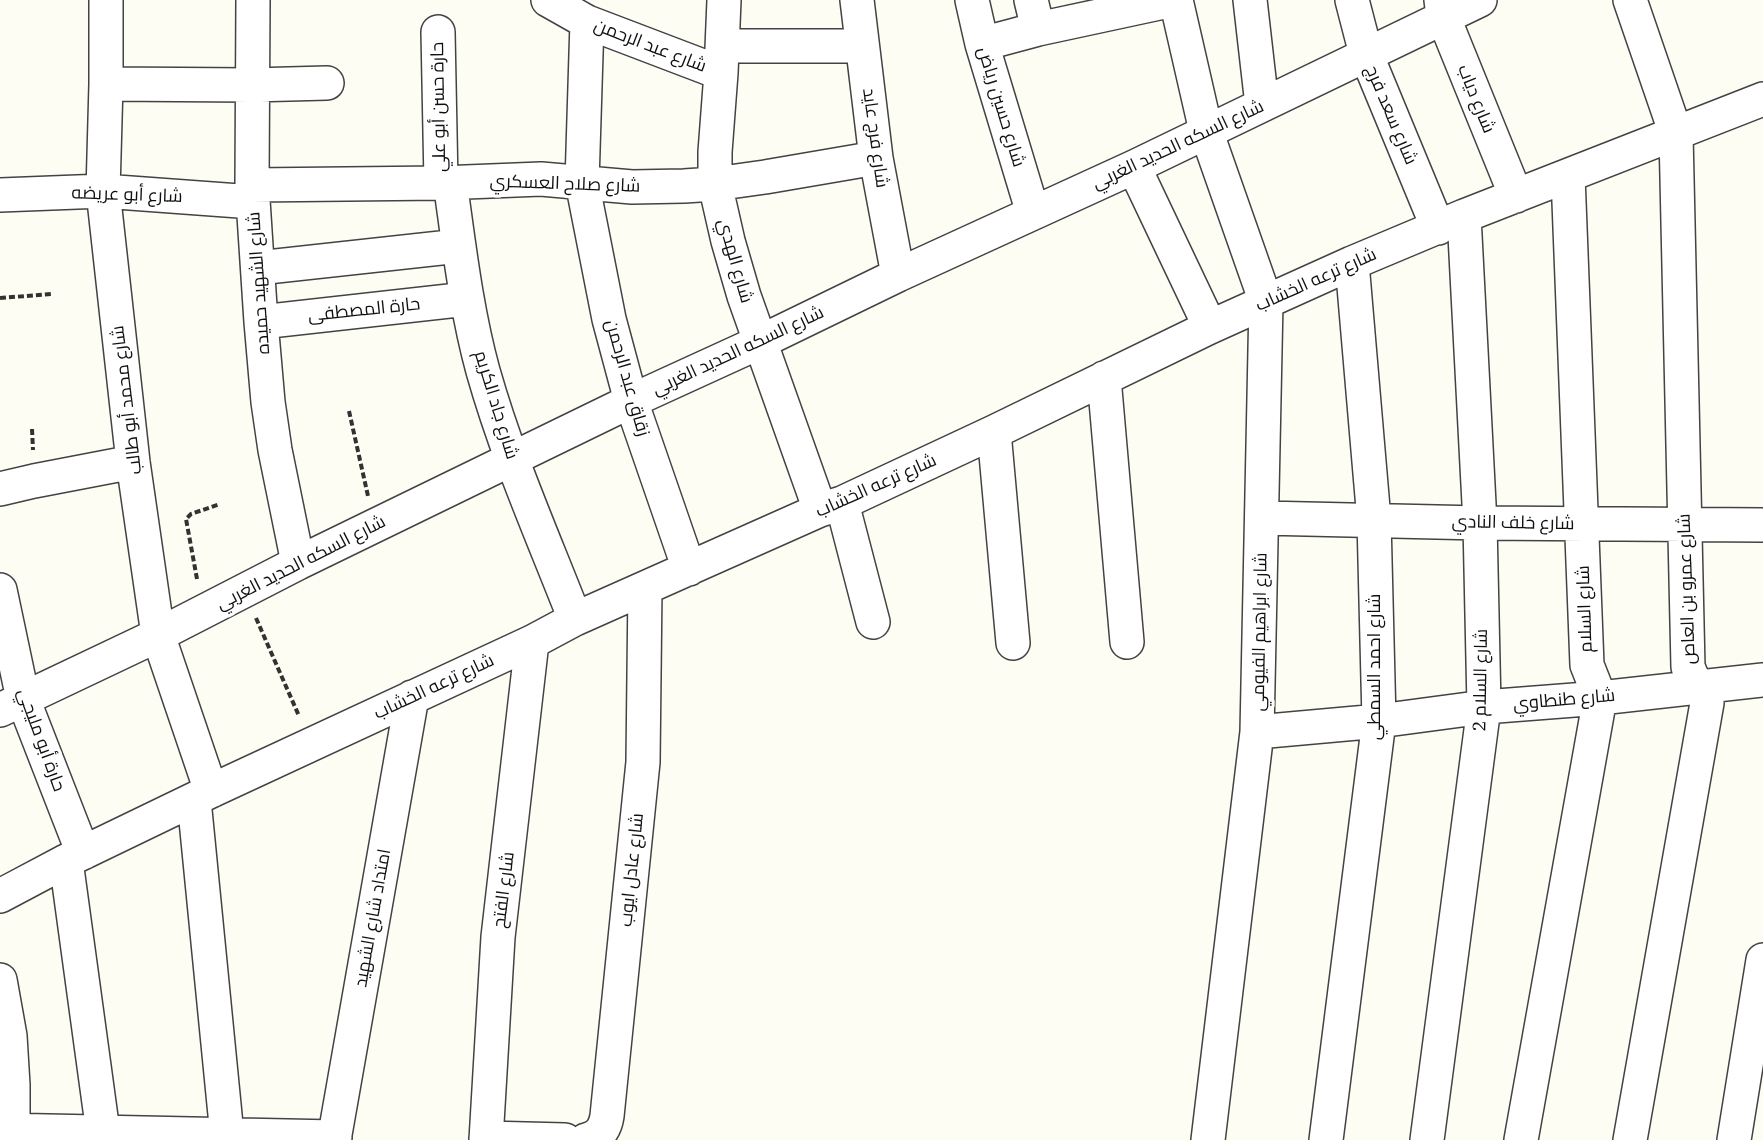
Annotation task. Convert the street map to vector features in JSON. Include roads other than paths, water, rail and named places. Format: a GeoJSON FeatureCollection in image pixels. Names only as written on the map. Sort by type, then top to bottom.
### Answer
{"type":"FeatureCollection","features":[{"type":"Feature","properties":{"kind":"street","name":"شارع محمد أبو طالب"},"geometry":{"type":"LineString","coordinates":[[106,0],[102,191],[133,462],[158,635],[202,796],[227,1135]]}},
{"type":"Feature","properties":{"kind":"street","name":"شارع الشهيد حميده"},"geometry":{"type":"LineString","coordinates":[[252,0],[253,193],[261,322],[275,450],[298,563]]}},
{"type":"Feature","properties":{"kind":"street","name":"شارع عبد الرحمن"},"geometry":{"type":"LineString","coordinates":[[548,0],[587,22],[722,60]]}},
{"type":"Feature","properties":{"kind":"street","name":"شارع الهدي"},"geometry":{"type":"LineString","coordinates":[[724,0],[715,184],[728,241],[760,342],[831,507],[873,622]]}},
{"type":"Feature","properties":{"kind":"street","name":"شارع فرج عايد"},"geometry":{"type":"LineString","coordinates":[[857,0],[876,158],[898,275]]}},
{"type":"Feature","properties":{"kind":"street","name":"شارع حسين رياض"},"geometry":{"type":"LineString","coordinates":[[972,0],[982,44],[1033,213]]}},
{"type":"Feature","properties":{"kind":"street"},"geometry":{"type":"LineString","coordinates":[[982,44],[1034,14],[1175,0]]}},
{"type":"Feature","properties":{"kind":"street","name":"شارع ابراهيم الفيومي"},"geometry":{"type":"LineString","coordinates":[[1175,0],[1206,132],[1266,302],[1257,732],[1208,1140]]}},
{"type":"Feature","properties":{"kind":"street"},"geometry":{"type":"LineString","coordinates":[[1250,0],[1262,105]]}},
{"type":"Feature","properties":{"kind":"street","name":"شارع سعد فرج"},"geometry":{"type":"LineString","coordinates":[[1352,0],[1366,54],[1451,222]]}},
{"type":"Feature","properties":{"kind":"street","name":"شارع السكه الحديد الغربي"},"geometry":{"type":"LineString","coordinates":[[11,705],[204,613],[298,563],[631,401],[1262,105],[1366,54],[1442,8],[1480,0]]}},
{"type":"Feature","properties":{"kind":"street","name":"شارع عمرو بن العاص"},"geometry":{"type":"LineString","coordinates":[[1630,0],[1676,134],[1688,667],[1692,677],[1705,692],[1707,703],[1630,1140]]}},
{"type":"Feature","properties":{"kind":"street","name":"شارع دياب"},"geometry":{"type":"LineString","coordinates":[[1442,8],[1516,196]]}},
{"type":"Feature","properties":{"kind":"street","name":"زقاق عبد الرحمن"},"geometry":{"type":"LineString","coordinates":[[587,22],[582,182],[609,319],[631,401],[689,569]]}},
{"type":"Feature","properties":{"kind":"street","name":"حارة حسن أبو علي"},"geometry":{"type":"LineString","coordinates":[[438,32],[446,182]]}},
{"type":"Feature","properties":{"kind":"street"},"geometry":{"type":"LineString","coordinates":[[722,60],[862,46]]}},
{"type":"Feature","properties":{"kind":"street"},"geometry":{"type":"LineString","coordinates":[[106,84],[251,86],[327,83]]}},
{"type":"Feature","properties":{"kind":"street","name":"شارع ترعه الخشاب"},"geometry":{"type":"LineString","coordinates":[[2,889],[75,857],[532,642],[575,619],[831,507],[994,432],[1210,327],[1352,263],[1516,196],[1676,134],[1762,104]]}},
{"type":"Feature","properties":{"kind":"street","name":"شارع صلاح العسكري"},"geometry":{"type":"LineString","coordinates":[[253,193],[515,179],[632,187],[684,186],[715,184],[876,158]]}},
{"type":"Feature","properties":{"kind":"street"},"geometry":{"type":"LineString","coordinates":[[1134,167],[1210,327]]}},
{"type":"Feature","properties":{"kind":"street","name":"شارع السلام"},"geometry":{"type":"LineString","coordinates":[[1568,176],[1587,665],[1600,698]]}},
{"type":"Feature","properties":{"kind":"street","name":"شارع جاد الكريم"},"geometry":{"type":"LineString","coordinates":[[446,182],[467,299],[483,371],[512,459],[575,619]]}},
{"type":"Feature","properties":{"kind":"street","name":"شارع أبو عريضه"},"geometry":{"type":"LineString","coordinates":[[0,195],[102,191],[253,193]]}},
{"type":"Feature","properties":{"kind":"street","name":"شارع السلام 2"},"geometry":{"type":"LineString","coordinates":[[1427,1140],[1484,706],[1480,523],[1451,222]]}},
{"type":"Feature","properties":{"kind":"street"},"geometry":{"type":"LineString","coordinates":[[258,268],[459,246]]}},
{"type":"Feature","properties":{"kind":"street","name":"شارع احمد السمطي"},"geometry":{"type":"LineString","coordinates":[[1326,1140],[1379,721],[1374,520],[1352,263]]}},
{"type":"Feature","properties":{"kind":"street","name":"حارة المصطفى"},"geometry":{"type":"LineString","coordinates":[[261,322],[467,299]]}},
{"type":"Feature","properties":{"kind":"street"},"geometry":{"type":"LineString","coordinates":[[1104,378],[1127,642]]}},
{"type":"Feature","properties":{"kind":"street"},"geometry":{"type":"LineString","coordinates":[[994,432],[1013,643]]}},
{"type":"Feature","properties":{"kind":"street"},"geometry":{"type":"LineString","coordinates":[[0,489],[133,462]]}},
{"type":"Feature","properties":{"kind":"street","name":"شارع خلف النادي"},"geometry":{"type":"LineString","coordinates":[[1263,518],[1480,523],[1763,525]]}},
{"type":"Feature","properties":{"kind":"street","name":"شارع عادل ايوب"},"geometry":{"type":"LineString","coordinates":[[586,1140],[600,1132],[607,1116],[643,762],[645,588]]}},
{"type":"Feature","properties":{"kind":"street","name":"حارة أبو مليجي"},"geometry":{"type":"LineString","coordinates":[[0,590],[11,705],[75,857],[103,1132]]}},
{"type":"Feature","properties":{"kind":"street","name":"شارع الفتح"},"geometry":{"type":"LineString","coordinates":[[486,1139],[498,937],[532,642]]}},
{"type":"Feature","properties":{"kind":"street","name":"شارع طنطاوي"},"geometry":{"type":"LineString","coordinates":[[1257,732],[1379,721],[1484,706],[1600,698],[1763,680]]}},
{"type":"Feature","properties":{"kind":"street","name":"امتداد شارع الشهيد"},"geometry":{"type":"LineString","coordinates":[[335,1138],[412,697]]}},
{"type":"Feature","properties":{"kind":"street"},"geometry":{"type":"LineString","coordinates":[[1521,1140],[1600,698]]}},
{"type":"Feature","properties":{"kind":"street"},"geometry":{"type":"LineString","coordinates":[[1734,1140],[1763,960]]}},
{"type":"Feature","properties":{"kind":"street"},"geometry":{"type":"LineString","coordinates":[[0,980],[10,1036],[13,1085],[7,1130],[335,1138]]}},
{"type":"Feature","properties":{"kind":"street"},"geometry":{"type":"LineString","coordinates":[[486,1139],[566,1140]]}}]}
